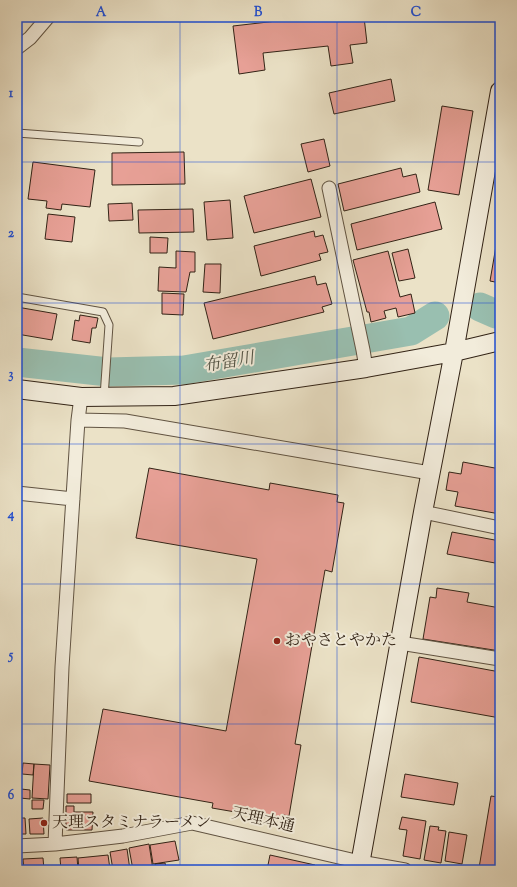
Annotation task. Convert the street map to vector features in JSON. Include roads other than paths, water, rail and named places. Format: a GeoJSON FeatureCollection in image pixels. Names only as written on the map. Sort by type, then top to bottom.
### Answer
{"type":"FeatureCollection","features":[{"type":"Feature","properties":{"kind":"street"},"geometry":{"type":"LineString","coordinates":[[17,48],[30,38],[48,17]]}},
{"type":"Feature","properties":{"kind":"street"},"geometry":{"type":"LineString","coordinates":[[359,866],[430,473],[454,352],[500,91]]}},
{"type":"Feature","properties":{"kind":"street"},"geometry":{"type":"LineString","coordinates":[[329,188],[366,368]]}},
{"type":"Feature","properties":{"kind":"street"},"geometry":{"type":"LineString","coordinates":[[17,389],[81,397],[104,398],[174,396],[366,368],[454,352],[500,341]]}},
{"type":"Feature","properties":{"kind":"street"},"geometry":{"type":"LineString","coordinates":[[56,844],[62,667],[78,420],[81,397]]}},
{"type":"Feature","properties":{"kind":"street"},"geometry":{"type":"LineString","coordinates":[[78,420],[125,421],[430,473]]}},
{"type":"Feature","properties":{"kind":"street"},"geometry":{"type":"LineString","coordinates":[[17,493],[73,499]]}},
{"type":"Feature","properties":{"kind":"street"},"geometry":{"type":"LineString","coordinates":[[423,512],[500,528]]}},
{"type":"Feature","properties":{"kind":"street"},"geometry":{"type":"LineString","coordinates":[[400,643],[500,660]]}},
{"type":"Feature","properties":{"kind":"street","name":"天理本通"},"geometry":{"type":"LineString","coordinates":[[17,846],[56,844],[123,836],[192,823],[359,866],[404,870]]}},
{"type":"Feature","properties":{"kind":"lane"},"geometry":{"type":"LineString","coordinates":[[17,133],[139,142]]}},
{"type":"Feature","properties":{"kind":"lane"},"geometry":{"type":"LineString","coordinates":[[17,297],[103,312],[109,326],[104,398]]}},
{"type":"Feature","properties":{"kind":"waterway","name":"布留川"},"geometry":{"type":"LineString","coordinates":[[480,307],[496,314],[500,313]]}},
{"type":"Feature","properties":{"kind":"waterway","name":"布留川"},"geometry":{"type":"LineString","coordinates":[[17,362],[108,372],[184,370],[411,331],[435,316]]}},
{"type":"Feature","properties":{"kind":"place","name":"おやさとやかた"},"geometry":{"type":"Point","coordinates":[277,641]}},
{"type":"Feature","properties":{"kind":"place","name":"天理スタミナラーメン"},"geometry":{"type":"Point","coordinates":[44,823]}}]}
